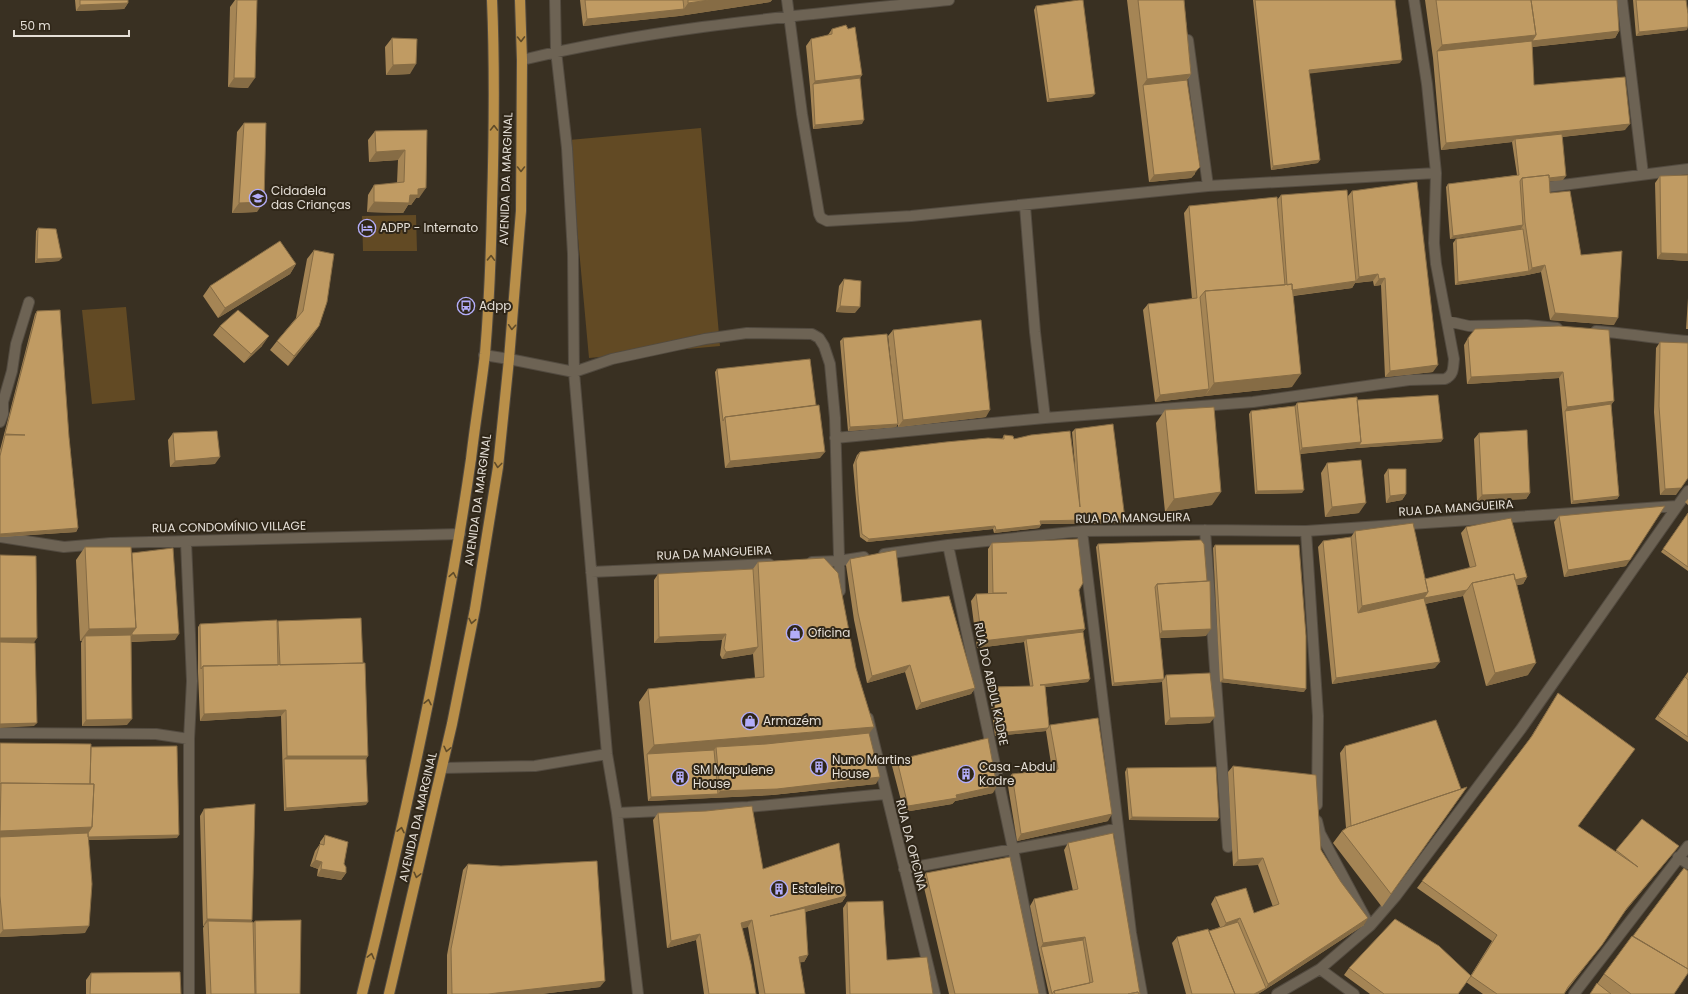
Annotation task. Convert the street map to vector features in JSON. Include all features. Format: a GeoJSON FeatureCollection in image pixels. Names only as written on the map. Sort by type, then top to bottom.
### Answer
{"type":"FeatureCollection","features":[{"type":"Feature","properties":{"kind":"main road","name":"AVENIDA DA MARGINAL"},"geometry":{"type":"LineString","coordinates":[[362,994],[391,876],[444,628],[460,534],[484,355],[489,297],[494,156],[495,63],[492,0]]}},
{"type":"Feature","properties":{"kind":"main road","name":"AVENIDA DA MARGINAL"},"geometry":{"type":"LineString","coordinates":[[389,994],[442,768],[475,609],[498,467],[509,358],[521,211],[522,60],[520,0]]}},
{"type":"Feature","properties":{"kind":"street"},"geometry":{"type":"LineString","coordinates":[[555,0],[556,51],[567,148],[573,254],[574,372],[607,754],[617,813],[638,994]]}},
{"type":"Feature","properties":{"kind":"street"},"geometry":{"type":"LineString","coordinates":[[787,0],[802,114],[819,214],[827,221],[911,216],[1025,206],[1208,186],[1436,173]]}},
{"type":"Feature","properties":{"kind":"street"},"geometry":{"type":"LineString","coordinates":[[522,60],[556,51],[670,31],[949,0]]}},
{"type":"Feature","properties":{"kind":"street"},"geometry":{"type":"LineString","coordinates":[[835,438],[1045,418],[1253,402],[1409,380],[1445,379],[1450,377],[1453,372],[1454,359],[1436,264],[1434,243],[1436,173],[1427,84],[1414,0]]}},
{"type":"Feature","properties":{"kind":"street"},"geometry":{"type":"LineString","coordinates":[[1622,0],[1643,174]]}},
{"type":"Feature","properties":{"kind":"street"},"geometry":{"type":"LineString","coordinates":[[1186,31],[1208,186]]}},
{"type":"Feature","properties":{"kind":"street"},"geometry":{"type":"LineString","coordinates":[[1547,187],[1688,169]]}},
{"type":"Feature","properties":{"kind":"street"},"geometry":{"type":"LineString","coordinates":[[1025,206],[1035,332],[1045,418]]}},
{"type":"Feature","properties":{"kind":"street"},"geometry":{"type":"LineString","coordinates":[[0,422],[3,402],[12,371],[16,344],[29,302]]}},
{"type":"Feature","properties":{"kind":"street"},"geometry":{"type":"LineString","coordinates":[[1447,321],[1470,326],[1527,325],[1565,328]]}},
{"type":"Feature","properties":{"kind":"street"},"geometry":{"type":"LineString","coordinates":[[1588,330],[1626,333],[1662,339],[1688,340]]}},
{"type":"Feature","properties":{"kind":"street"},"geometry":{"type":"LineString","coordinates":[[484,355],[509,358],[574,372],[612,359],[705,339],[747,333],[812,334],[819,338],[828,355],[835,418],[840,600]]}},
{"type":"Feature","properties":{"kind":"street"},"geometry":{"type":"LineString","coordinates":[[1277,994],[1320,969],[1370,926],[1396,896],[1521,728],[1688,491]]}},
{"type":"Feature","properties":{"kind":"street","name":"RUA DA MANGUEIRA"},"geometry":{"type":"LineString","coordinates":[[798,562],[838,560],[948,545],[1082,531],[1306,531],[1677,506]]}},
{"type":"Feature","properties":{"kind":"street"},"geometry":{"type":"LineString","coordinates":[[1205,530],[1228,847]]}},
{"type":"Feature","properties":{"kind":"street"},"geometry":{"type":"LineString","coordinates":[[1082,531],[1117,828],[1131,933],[1142,994]]}},
{"type":"Feature","properties":{"kind":"street"},"geometry":{"type":"LineString","coordinates":[[1306,531],[1318,716],[1317,822],[1320,833],[1370,926]]}},
{"type":"Feature","properties":{"kind":"street","name":"RUA CONDOMÍNIO VILLAGE"},"geometry":{"type":"LineString","coordinates":[[0,538],[64,547],[111,543],[460,534]]}},
{"type":"Feature","properties":{"kind":"street"},"geometry":{"type":"LineString","coordinates":[[186,542],[192,681],[189,739],[189,994]]}},
{"type":"Feature","properties":{"kind":"street","name":"RUA DO ABDUL KADRE"},"geometry":{"type":"LineString","coordinates":[[948,545],[1013,849],[1041,994]]}},
{"type":"Feature","properties":{"kind":"street","name":"RUA DA MANGUEIRA"},"geometry":{"type":"LineString","coordinates":[[591,572],[782,563]]}},
{"type":"Feature","properties":{"kind":"street","name":"RUA DA OFICINA"},"geometry":{"type":"LineString","coordinates":[[866,712],[934,994]]}},
{"type":"Feature","properties":{"kind":"street"},"geometry":{"type":"LineString","coordinates":[[0,733],[156,734],[189,739]]}},
{"type":"Feature","properties":{"kind":"street"},"geometry":{"type":"LineString","coordinates":[[442,768],[535,766],[607,754]]}},
{"type":"Feature","properties":{"kind":"street"},"geometry":{"type":"LineString","coordinates":[[617,813],[748,806],[885,794]]}},
{"type":"Feature","properties":{"kind":"street"},"geometry":{"type":"LineString","coordinates":[[904,869],[1117,828]]}},
{"type":"Feature","properties":{"kind":"street"},"geometry":{"type":"LineString","coordinates":[[1574,994],[1678,857],[1688,846]]}},
{"type":"Feature","properties":{"kind":"street"},"geometry":{"type":"LineString","coordinates":[[1678,857],[1688,864]]}},
{"type":"Feature","properties":{"kind":"street"},"geometry":{"type":"LineString","coordinates":[[1320,969],[1354,994]]}},
{"type":"Feature","properties":{"kind":"shaded area"},"geometry":{"type":"Polygon","coordinates":[[[701,128],[720,346],[589,358],[569,140],[701,128]]]}},
{"type":"Feature","properties":{"kind":"shaded area"},"geometry":{"type":"Polygon","coordinates":[[[416,215],[417,251],[363,251],[362,216],[416,215]]]}},
{"type":"Feature","properties":{"kind":"shaded area"},"geometry":{"type":"Polygon","coordinates":[[[126,307],[135,400],[92,404],[82,310],[126,307]]]}},
{"type":"Feature","properties":{"kind":"building"},"geometry":{"type":"Polygon","coordinates":[[[80,0],[128,0],[128,3],[80,5],[80,0]]]}},
{"type":"Feature","properties":{"kind":"building"},"geometry":{"type":"Polygon","coordinates":[[[237,0],[257,0],[255,78],[234,78],[237,0]]]}},
{"type":"Feature","properties":{"kind":"building"},"geometry":{"type":"Polygon","coordinates":[[[585,0],[683,0],[684,9],[587,19],[585,0]]]}},
{"type":"Feature","properties":{"kind":"building"},"geometry":{"type":"Polygon","coordinates":[[[688,0],[709,0],[688,3],[688,0]]]}},
{"type":"Feature","properties":{"kind":"building"},"geometry":{"type":"Polygon","coordinates":[[[1083,0],[1095,94],[1049,99],[1036,6],[1083,0]]]}},
{"type":"Feature","properties":{"kind":"building"},"geometry":{"type":"Polygon","coordinates":[[[1138,0],[1184,0],[1191,74],[1147,79],[1138,0]]]}},
{"type":"Feature","properties":{"kind":"building"},"geometry":{"type":"Polygon","coordinates":[[[1255,0],[1395,0],[1402,60],[1309,70],[1320,160],[1273,166],[1255,0]]]}},
{"type":"Feature","properties":{"kind":"building"},"geometry":{"type":"Polygon","coordinates":[[[1436,0],[1531,0],[1536,35],[1442,45],[1436,0]]]}},
{"type":"Feature","properties":{"kind":"building"},"geometry":{"type":"Polygon","coordinates":[[[1531,0],[1617,0],[1619,31],[1532,41],[1536,35],[1531,0]]]}},
{"type":"Feature","properties":{"kind":"building"},"geometry":{"type":"Polygon","coordinates":[[[1636,0],[1686,0],[1688,27],[1639,32],[1636,0]]]}},
{"type":"Feature","properties":{"kind":"building"},"geometry":{"type":"Polygon","coordinates":[[[846,25],[848,29],[855,27],[862,75],[815,81],[811,39],[832,34],[832,29],[846,25]]]}},
{"type":"Feature","properties":{"kind":"building"},"geometry":{"type":"Polygon","coordinates":[[[392,38],[417,39],[416,64],[393,65],[392,38]]]}},
{"type":"Feature","properties":{"kind":"building"},"geometry":{"type":"Polygon","coordinates":[[[1532,41],[1534,85],[1625,77],[1630,124],[1446,143],[1437,51],[1532,41]]]}},
{"type":"Feature","properties":{"kind":"building"},"geometry":{"type":"Polygon","coordinates":[[[860,78],[864,120],[815,125],[813,84],[860,78]]]}},
{"type":"Feature","properties":{"kind":"building"},"geometry":{"type":"Polygon","coordinates":[[[1187,80],[1200,167],[1196,171],[1154,175],[1143,85],[1187,80]]]}},
{"type":"Feature","properties":{"kind":"building"},"geometry":{"type":"Polygon","coordinates":[[[244,123],[266,123],[264,202],[239,203],[244,123]]]}},
{"type":"Feature","properties":{"kind":"building"},"geometry":{"type":"Polygon","coordinates":[[[427,130],[426,188],[418,189],[418,195],[410,195],[409,203],[374,202],[374,185],[404,182],[405,150],[376,152],[375,131],[427,130]]]}},
{"type":"Feature","properties":{"kind":"building"},"geometry":{"type":"Polygon","coordinates":[[[1562,134],[1566,176],[1549,178],[1549,175],[1522,178],[1520,181],[1523,225],[1453,236],[1448,184],[1519,175],[1515,139],[1562,134]]]}},
{"type":"Feature","properties":{"kind":"building"},"geometry":{"type":"Polygon","coordinates":[[[1549,175],[1550,193],[1570,191],[1581,255],[1622,251],[1618,318],[1555,313],[1545,265],[1532,268],[1525,222],[1522,178],[1549,175]]]}},
{"type":"Feature","properties":{"kind":"building"},"geometry":{"type":"Polygon","coordinates":[[[1688,175],[1688,254],[1661,253],[1660,176],[1688,175]]]}},
{"type":"Feature","properties":{"kind":"building"},"geometry":{"type":"Polygon","coordinates":[[[1417,182],[1438,365],[1390,371],[1385,278],[1379,279],[1378,274],[1359,277],[1352,191],[1417,182]]]}},
{"type":"Feature","properties":{"kind":"building"},"geometry":{"type":"Polygon","coordinates":[[[1347,190],[1356,281],[1292,290],[1292,284],[1287,285],[1281,195],[1347,190]]]}},
{"type":"Feature","properties":{"kind":"building"},"geometry":{"type":"Polygon","coordinates":[[[1277,197],[1285,285],[1205,291],[1200,297],[1209,389],[1160,395],[1148,304],[1197,298],[1189,206],[1277,197]]]}},
{"type":"Feature","properties":{"kind":"building"},"geometry":{"type":"Polygon","coordinates":[[[38,228],[56,229],[62,258],[37,259],[38,228]]]}},
{"type":"Feature","properties":{"kind":"building"},"geometry":{"type":"Polygon","coordinates":[[[1523,229],[1529,271],[1458,282],[1456,239],[1523,229]]]}},
{"type":"Feature","properties":{"kind":"building"},"geometry":{"type":"Polygon","coordinates":[[[280,241],[296,264],[225,308],[210,286],[280,241]]]}},
{"type":"Feature","properties":{"kind":"building"},"geometry":{"type":"Polygon","coordinates":[[[314,250],[334,254],[327,302],[319,326],[294,356],[277,341],[303,311],[314,250]]]}},
{"type":"Feature","properties":{"kind":"building"},"geometry":{"type":"Polygon","coordinates":[[[844,279],[861,281],[860,307],[840,306],[844,279]]]}},
{"type":"Feature","properties":{"kind":"building"},"geometry":{"type":"Polygon","coordinates":[[[1292,284],[1301,374],[1214,383],[1205,291],[1292,284]]]}},
{"type":"Feature","properties":{"kind":"building"},"geometry":{"type":"Polygon","coordinates":[[[60,310],[69,437],[78,528],[0,534],[0,456],[5,435],[25,435],[5,434],[37,311],[60,310]]]}},
{"type":"Feature","properties":{"kind":"building"},"geometry":{"type":"Polygon","coordinates":[[[238,310],[269,336],[251,354],[220,326],[238,310]]]}},
{"type":"Feature","properties":{"kind":"building"},"geometry":{"type":"Polygon","coordinates":[[[981,320],[990,410],[903,420],[893,330],[981,320]]]}},
{"type":"Feature","properties":{"kind":"building"},"geometry":{"type":"Polygon","coordinates":[[[1559,326],[1609,330],[1614,401],[1567,407],[1563,372],[1471,377],[1468,338],[1475,329],[1559,326]]]}},
{"type":"Feature","properties":{"kind":"building"},"geometry":{"type":"Polygon","coordinates":[[[887,334],[898,424],[850,427],[843,338],[887,334]]]}},
{"type":"Feature","properties":{"kind":"building"},"geometry":{"type":"Polygon","coordinates":[[[1660,342],[1688,343],[1688,478],[1681,488],[1665,489],[1659,406],[1660,342]]]}},
{"type":"Feature","properties":{"kind":"building"},"geometry":{"type":"Polygon","coordinates":[[[810,359],[816,405],[725,417],[723,421],[717,369],[810,359]]]}},
{"type":"Feature","properties":{"kind":"building"},"geometry":{"type":"Polygon","coordinates":[[[1438,395],[1443,439],[1359,445],[1361,442],[1357,400],[1438,395]]]}},
{"type":"Feature","properties":{"kind":"building"},"geometry":{"type":"Polygon","coordinates":[[[1357,397],[1361,442],[1302,448],[1297,403],[1357,397]]]}},
{"type":"Feature","properties":{"kind":"building"},"geometry":{"type":"Polygon","coordinates":[[[1611,404],[1619,496],[1573,501],[1565,411],[1611,404]]]}},
{"type":"Feature","properties":{"kind":"building"},"geometry":{"type":"Polygon","coordinates":[[[819,405],[825,452],[730,461],[725,417],[819,405]]]}},
{"type":"Feature","properties":{"kind":"building"},"geometry":{"type":"Polygon","coordinates":[[[1295,406],[1304,490],[1257,491],[1251,411],[1295,406]]]}},
{"type":"Feature","properties":{"kind":"building"},"geometry":{"type":"Polygon","coordinates":[[[1214,407],[1221,492],[1174,499],[1165,410],[1214,407]]]}},
{"type":"Feature","properties":{"kind":"building"},"geometry":{"type":"Polygon","coordinates":[[[1113,424],[1125,519],[1040,521],[1041,525],[996,530],[995,526],[869,539],[862,534],[856,461],[860,452],[988,438],[1004,439],[1004,435],[1013,436],[1014,439],[1031,435],[1070,431],[1080,507],[1075,429],[1113,424]]]}},
{"type":"Feature","properties":{"kind":"building"},"geometry":{"type":"Polygon","coordinates":[[[1527,430],[1530,493],[1482,495],[1479,433],[1527,430]]]}},
{"type":"Feature","properties":{"kind":"building"},"geometry":{"type":"Polygon","coordinates":[[[217,431],[220,457],[175,461],[173,433],[217,431]]]}},
{"type":"Feature","properties":{"kind":"building"},"geometry":{"type":"Polygon","coordinates":[[[1361,460],[1366,503],[1332,507],[1327,463],[1361,460]]]}},
{"type":"Feature","properties":{"kind":"building"},"geometry":{"type":"Polygon","coordinates":[[[1388,469],[1406,469],[1406,494],[1390,496],[1388,469]]]}},
{"type":"Feature","properties":{"kind":"building"},"geometry":{"type":"Polygon","coordinates":[[[1665,506],[1630,560],[1568,570],[1559,516],[1665,506]]]}},
{"type":"Feature","properties":{"kind":"building"},"geometry":{"type":"Polygon","coordinates":[[[1688,513],[1688,567],[1663,549],[1688,513]]]}},
{"type":"Feature","properties":{"kind":"building"},"geometry":{"type":"Polygon","coordinates":[[[1511,518],[1527,577],[1515,580],[1514,574],[1472,583],[1467,590],[1424,598],[1428,592],[1425,579],[1476,566],[1466,527],[1511,518]]]}},
{"type":"Feature","properties":{"kind":"building"},"geometry":{"type":"Polygon","coordinates":[[[1413,523],[1428,592],[1362,606],[1355,531],[1413,523]]]}},
{"type":"Feature","properties":{"kind":"building"},"geometry":{"type":"Polygon","coordinates":[[[1351,537],[1358,613],[1424,598],[1440,662],[1336,678],[1323,541],[1351,537]]]}},
{"type":"Feature","properties":{"kind":"building"},"geometry":{"type":"Polygon","coordinates":[[[1078,539],[1083,583],[1079,590],[1085,629],[982,641],[976,594],[1007,593],[993,593],[992,543],[1078,539]]]}},
{"type":"Feature","properties":{"kind":"building"},"geometry":{"type":"Polygon","coordinates":[[[1201,540],[1204,544],[1207,581],[1157,584],[1155,587],[1164,679],[1114,683],[1098,544],[1201,540]]]}},
{"type":"Feature","properties":{"kind":"building"},"geometry":{"type":"Polygon","coordinates":[[[1215,545],[1299,545],[1306,636],[1306,689],[1223,679],[1215,545]]]}},
{"type":"Feature","properties":{"kind":"building"},"geometry":{"type":"Polygon","coordinates":[[[85,547],[131,547],[136,628],[89,629],[85,547]]]}},
{"type":"Feature","properties":{"kind":"building"},"geometry":{"type":"Polygon","coordinates":[[[173,548],[179,634],[132,635],[136,628],[132,553],[173,548]]]}},
{"type":"Feature","properties":{"kind":"building"},"geometry":{"type":"Polygon","coordinates":[[[896,550],[902,602],[949,596],[975,688],[921,703],[910,665],[872,676],[858,613],[850,559],[896,550]]]}},
{"type":"Feature","properties":{"kind":"building"},"geometry":{"type":"Polygon","coordinates":[[[0,555],[36,556],[37,638],[0,638],[0,555]]]}},
{"type":"Feature","properties":{"kind":"building"},"geometry":{"type":"Polygon","coordinates":[[[824,558],[838,573],[856,668],[874,727],[654,745],[648,689],[764,677],[758,562],[824,558]]]}},
{"type":"Feature","properties":{"kind":"building"},"geometry":{"type":"Polygon","coordinates":[[[753,569],[758,647],[726,652],[724,648],[726,634],[659,637],[658,574],[753,569]]]}},
{"type":"Feature","properties":{"kind":"building"},"geometry":{"type":"Polygon","coordinates":[[[1514,574],[1536,663],[1495,673],[1472,583],[1514,574]]]}},
{"type":"Feature","properties":{"kind":"building"},"geometry":{"type":"Polygon","coordinates":[[[1210,581],[1211,629],[1162,631],[1157,584],[1210,581]]]}},
{"type":"Feature","properties":{"kind":"building"},"geometry":{"type":"Polygon","coordinates":[[[361,618],[363,663],[280,665],[278,621],[361,618]]]}},
{"type":"Feature","properties":{"kind":"building"},"geometry":{"type":"Polygon","coordinates":[[[277,620],[278,665],[203,666],[201,669],[200,624],[277,620]]]}},
{"type":"Feature","properties":{"kind":"building"},"geometry":{"type":"Polygon","coordinates":[[[1083,632],[1090,679],[1040,685],[1045,685],[1048,728],[998,733],[992,687],[1033,686],[1026,639],[1083,632]]]}},
{"type":"Feature","properties":{"kind":"building"},"geometry":{"type":"Polygon","coordinates":[[[131,635],[132,719],[86,720],[85,636],[131,635]]]}},
{"type":"Feature","properties":{"kind":"building"},"geometry":{"type":"Polygon","coordinates":[[[0,642],[35,643],[37,723],[0,724],[0,642]]]}},
{"type":"Feature","properties":{"kind":"building"},"geometry":{"type":"Polygon","coordinates":[[[365,663],[368,756],[287,756],[286,710],[204,714],[203,666],[365,663]]]}},
{"type":"Feature","properties":{"kind":"building"},"geometry":{"type":"Polygon","coordinates":[[[1210,673],[1215,717],[1170,718],[1166,675],[1210,673]]]}},
{"type":"Feature","properties":{"kind":"building"},"geometry":{"type":"Polygon","coordinates":[[[1685,677],[1688,680],[1688,737],[1658,716],[1685,677]]]}},
{"type":"Feature","properties":{"kind":"building"},"geometry":{"type":"Polygon","coordinates":[[[1558,693],[1635,749],[1578,826],[1638,867],[1616,850],[1642,819],[1679,846],[1627,908],[1602,945],[1564,994],[1497,994],[1471,976],[1497,935],[1422,881],[1532,736],[1558,693]]]}},
{"type":"Feature","properties":{"kind":"building"},"geometry":{"type":"Polygon","coordinates":[[[1098,718],[1112,814],[1021,834],[1012,774],[1058,769],[1050,725],[1098,718]]]}},
{"type":"Feature","properties":{"kind":"building"},"geometry":{"type":"Polygon","coordinates":[[[1436,720],[1461,789],[1351,826],[1345,746],[1436,720]]]}},
{"type":"Feature","properties":{"kind":"building"},"geometry":{"type":"Polygon","coordinates":[[[869,733],[880,777],[777,789],[720,791],[716,747],[766,744],[869,733]]]}},
{"type":"Feature","properties":{"kind":"building"},"geometry":{"type":"Polygon","coordinates":[[[988,738],[997,786],[956,795],[957,798],[908,806],[897,760],[988,738]]]}},
{"type":"Feature","properties":{"kind":"building"},"geometry":{"type":"Polygon","coordinates":[[[0,743],[91,744],[90,784],[0,784],[0,743]]]}},
{"type":"Feature","properties":{"kind":"building"},"geometry":{"type":"Polygon","coordinates":[[[177,746],[179,835],[88,837],[88,833],[92,827],[94,784],[90,784],[91,747],[177,746]]]}},
{"type":"Feature","properties":{"kind":"building","name":"SM Mapulene House"},"geometry":{"type":"Polygon","coordinates":[[[714,750],[718,794],[651,797],[647,754],[714,750]]]}},
{"type":"Feature","properties":{"kind":"building"},"geometry":{"type":"Polygon","coordinates":[[[284,759],[366,759],[368,802],[286,808],[284,759]]]}},
{"type":"Feature","properties":{"kind":"building"},"geometry":{"type":"Polygon","coordinates":[[[1233,766],[1316,775],[1321,850],[1341,882],[1368,918],[1268,984],[1240,918],[1226,923],[1215,897],[1246,888],[1254,913],[1279,904],[1263,858],[1238,860],[1233,766]]]}},
{"type":"Feature","properties":{"kind":"building"},"geometry":{"type":"Polygon","coordinates":[[[1216,767],[1219,818],[1132,817],[1127,768],[1216,767]]]}},
{"type":"Feature","properties":{"kind":"building"},"geometry":{"type":"Polygon","coordinates":[[[1,783],[94,784],[92,827],[0,831],[1,783]]]}},
{"type":"Feature","properties":{"kind":"building"},"geometry":{"type":"Polygon","coordinates":[[[1467,787],[1391,894],[1342,831],[1348,827],[1467,787]]]}},
{"type":"Feature","properties":{"kind":"building"},"geometry":{"type":"Polygon","coordinates":[[[255,804],[252,920],[207,919],[204,809],[255,804]]]}},
{"type":"Feature","properties":{"kind":"building"},"geometry":{"type":"Polygon","coordinates":[[[752,806],[763,869],[839,843],[846,896],[770,916],[805,908],[808,955],[799,957],[805,994],[765,994],[752,920],[741,923],[751,964],[756,994],[709,994],[700,934],[671,941],[658,813],[706,811],[752,806]]]}},
{"type":"Feature","properties":{"kind":"building"},"geometry":{"type":"Polygon","coordinates":[[[88,833],[92,884],[89,926],[3,930],[0,896],[0,837],[88,833]]]}},
{"type":"Feature","properties":{"kind":"building"},"geometry":{"type":"Polygon","coordinates":[[[1113,833],[1140,994],[1138,992],[1128,994],[1055,994],[1054,991],[1093,982],[1085,937],[1043,943],[1034,899],[1078,889],[1068,843],[1113,833]]]}},
{"type":"Feature","properties":{"kind":"building"},"geometry":{"type":"Polygon","coordinates":[[[325,835],[348,842],[344,864],[346,867],[346,873],[321,869],[322,862],[315,860],[320,844],[324,845],[325,835]]]}},
{"type":"Feature","properties":{"kind":"building"},"geometry":{"type":"Polygon","coordinates":[[[1010,857],[1039,994],[955,994],[926,873],[1010,857]]]}},
{"type":"Feature","properties":{"kind":"building"},"geometry":{"type":"Polygon","coordinates":[[[597,861],[605,981],[488,994],[452,994],[451,949],[468,864],[501,866],[597,861]]]}},
{"type":"Feature","properties":{"kind":"building"},"geometry":{"type":"Polygon","coordinates":[[[1684,868],[1688,871],[1688,969],[1633,936],[1684,868]]]}},
{"type":"Feature","properties":{"kind":"building"},"geometry":{"type":"Polygon","coordinates":[[[883,901],[887,960],[927,957],[933,994],[850,994],[847,902],[883,901]]]}},
{"type":"Feature","properties":{"kind":"building"},"geometry":{"type":"Polygon","coordinates":[[[1395,919],[1439,946],[1471,976],[1458,994],[1384,994],[1349,968],[1395,919]]]}},
{"type":"Feature","properties":{"kind":"building"},"geometry":{"type":"Polygon","coordinates":[[[301,920],[300,994],[256,994],[255,921],[301,920]]]}},
{"type":"Feature","properties":{"kind":"building"},"geometry":{"type":"Polygon","coordinates":[[[208,921],[253,922],[255,994],[211,994],[208,921]]]}},
{"type":"Feature","properties":{"kind":"building"},"geometry":{"type":"Polygon","coordinates":[[[1238,922],[1266,988],[1254,994],[1235,994],[1209,931],[1238,922]]]}},
{"type":"Feature","properties":{"kind":"building"},"geometry":{"type":"Polygon","coordinates":[[[1208,929],[1235,994],[1192,994],[1177,937],[1208,929]]]}},
{"type":"Feature","properties":{"kind":"building"},"geometry":{"type":"Polygon","coordinates":[[[1632,936],[1688,969],[1688,973],[1674,994],[1631,994],[1604,974],[1632,936]]]}},
{"type":"Feature","properties":{"kind":"building"},"geometry":{"type":"Polygon","coordinates":[[[1083,940],[1090,983],[1054,991],[1052,994],[1041,947],[1083,940]]]}},
{"type":"Feature","properties":{"kind":"building"},"geometry":{"type":"Polygon","coordinates":[[[180,972],[181,994],[90,994],[91,973],[180,972]]]}},
{"type":"Feature","properties":{"kind":"building"},"geometry":{"type":"Polygon","coordinates":[[[1597,983],[1611,994],[1590,994],[1597,983]]]}},
{"type":"Feature","properties":{"kind":"building"},"geometry":{"type":"Polygon","coordinates":[[[1138,992],[1139,994],[1128,994],[1138,992]]]}},
{"type":"Feature","properties":{"kind":"place","name":"Cidadela das Crianças"},"geometry":{"type":"Point","coordinates":[258,198]}},
{"type":"Feature","properties":{"kind":"place","name":"ADPP - Internato"},"geometry":{"type":"Point","coordinates":[367,228]}},
{"type":"Feature","properties":{"kind":"place","name":"Adpp"},"geometry":{"type":"Point","coordinates":[466,306]}},
{"type":"Feature","properties":{"kind":"place","name":"Oficina"},"geometry":{"type":"Point","coordinates":[795,633]}},
{"type":"Feature","properties":{"kind":"place","name":"Armazém"},"geometry":{"type":"Point","coordinates":[750,721]}},
{"type":"Feature","properties":{"kind":"place","name":"Nuno Martins House"},"geometry":{"type":"Point","coordinates":[819,767]}},
{"type":"Feature","properties":{"kind":"place","name":"Casa -Abdul Kadre"},"geometry":{"type":"Point","coordinates":[966,774]}},
{"type":"Feature","properties":{"kind":"place","name":"SM Mapulene House"},"geometry":{"type":"Point","coordinates":[680,777]}},
{"type":"Feature","properties":{"kind":"place","name":"Estaleiro"},"geometry":{"type":"Point","coordinates":[779,889]}}]}
